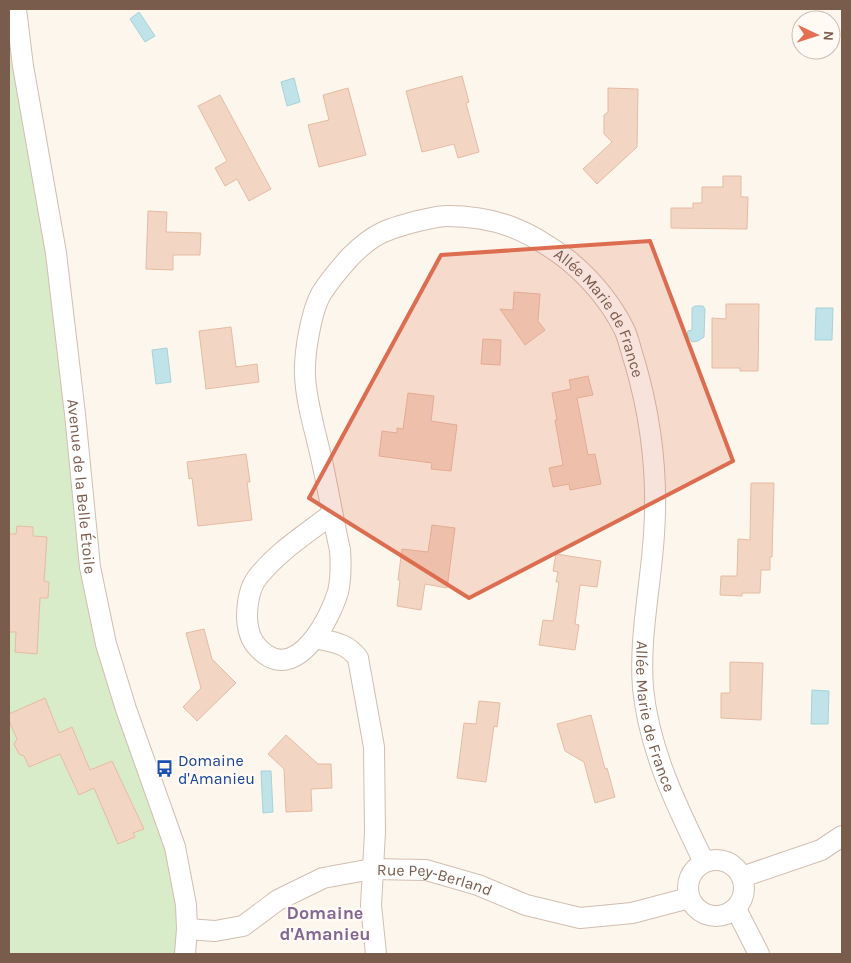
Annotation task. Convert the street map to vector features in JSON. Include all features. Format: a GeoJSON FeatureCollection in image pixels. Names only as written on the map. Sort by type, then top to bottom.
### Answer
{"type":"FeatureCollection","features":[{"type":"Feature","properties":{"kind":"street","name":"Avenue de la Belle Étoile"},"geometry":{"type":"LineString","coordinates":[[16,9],[16,67],[56,253],[75,414],[90,567],[106,644],[126,708],[175,847],[184,887],[187,929],[185,954]]}},
{"type":"Feature","properties":{"kind":"street","name":"Allée Marie de France"},"geometry":{"type":"LineString","coordinates":[[332,514],[294,543],[256,580],[247,606],[248,630],[252,642],[269,657],[282,660],[294,658],[303,652],[315,638],[329,613],[338,591],[340,550],[310,409],[305,374],[308,335],[320,296],[344,264],[365,242],[386,229],[394,227],[439,216],[471,216],[509,225],[538,239],[587,275],[605,298],[625,330],[649,421],[655,477],[654,533],[642,656],[644,690],[649,724],[671,794],[704,862]]}},
{"type":"Feature","properties":{"kind":"street"},"geometry":{"type":"LineString","coordinates":[[315,638],[344,644],[352,649],[358,658],[374,747],[375,832],[372,868],[372,905],[376,954]]}},
{"type":"Feature","properties":{"kind":"street"},"geometry":{"type":"LineString","coordinates":[[742,877],[822,850],[842,836]]}},
{"type":"Feature","properties":{"kind":"street"},"geometry":{"type":"LineString","coordinates":[[713,859],[730,863],[742,877],[744,894],[736,909],[727,914],[709,916],[700,912],[689,898],[688,881],[697,866],[704,862],[713,859]]}},
{"type":"Feature","properties":{"kind":"street","name":"Rue Pey-Berland"},"geometry":{"type":"LineString","coordinates":[[187,929],[215,931],[244,926],[278,900],[323,878],[372,868],[426,870],[478,885],[526,904],[580,918],[632,913],[689,898]]}},
{"type":"Feature","properties":{"kind":"street"},"geometry":{"type":"LineString","coordinates":[[736,909],[759,954]]}},
{"type":"Feature","properties":{"kind":"highlighted area"},"geometry":{"type":"Polygon","coordinates":[[[650,241],[733,461],[469,598],[309,498],[441,255],[650,241]]]}},
{"type":"Feature","properties":{"kind":"green space"},"geometry":{"type":"Polygon","coordinates":[[[9,9],[16,9],[90,567],[175,847],[185,954],[9,954],[9,9]]]}},
{"type":"Feature","properties":{"kind":"water"},"geometry":{"type":"Polygon","coordinates":[[[139,12],[155,36],[145,42],[130,19],[139,12]]]}},
{"type":"Feature","properties":{"kind":"water"},"geometry":{"type":"Polygon","coordinates":[[[294,78],[300,102],[287,106],[281,82],[294,78]]]}},
{"type":"Feature","properties":{"kind":"water"},"geometry":{"type":"Polygon","coordinates":[[[703,306],[705,309],[704,337],[692,342],[687,334],[688,331],[692,330],[692,308],[703,306]]]}},
{"type":"Feature","properties":{"kind":"water"},"geometry":{"type":"Polygon","coordinates":[[[816,308],[833,308],[832,340],[815,340],[816,308]]]}},
{"type":"Feature","properties":{"kind":"water"},"geometry":{"type":"Polygon","coordinates":[[[167,348],[171,382],[156,384],[152,350],[167,348]]]}},
{"type":"Feature","properties":{"kind":"water"},"geometry":{"type":"Polygon","coordinates":[[[812,690],[829,691],[828,724],[811,724],[812,690]]]}},
{"type":"Feature","properties":{"kind":"water"},"geometry":{"type":"Polygon","coordinates":[[[261,771],[271,771],[273,812],[263,813],[261,771]]]}},
{"type":"Feature","properties":{"kind":"building"},"geometry":{"type":"Polygon","coordinates":[[[462,76],[469,102],[466,103],[479,152],[458,158],[454,144],[422,152],[406,91],[462,76]]]}},
{"type":"Feature","properties":{"kind":"building"},"geometry":{"type":"Polygon","coordinates":[[[348,88],[366,155],[319,167],[308,125],[329,120],[323,95],[348,88]]]}},
{"type":"Feature","properties":{"kind":"building"},"geometry":{"type":"Polygon","coordinates":[[[608,88],[638,89],[637,147],[597,184],[583,169],[612,142],[604,134],[604,115],[608,112],[608,88]]]}},
{"type":"Feature","properties":{"kind":"building"},"geometry":{"type":"Polygon","coordinates":[[[220,95],[271,189],[249,201],[237,179],[225,186],[215,168],[227,161],[198,106],[220,95]]]}},
{"type":"Feature","properties":{"kind":"building"},"geometry":{"type":"Polygon","coordinates":[[[723,176],[741,176],[741,197],[748,197],[747,229],[671,228],[671,208],[693,208],[693,203],[702,203],[702,187],[723,187],[723,176]]]}},
{"type":"Feature","properties":{"kind":"building"},"geometry":{"type":"Polygon","coordinates":[[[148,211],[167,212],[166,232],[201,233],[200,255],[173,255],[173,270],[146,269],[148,211]]]}},
{"type":"Feature","properties":{"kind":"building"},"geometry":{"type":"Polygon","coordinates":[[[514,292],[540,294],[538,321],[545,330],[525,345],[500,309],[513,310],[514,292]]]}},
{"type":"Feature","properties":{"kind":"building"},"geometry":{"type":"Polygon","coordinates":[[[726,304],[759,304],[758,371],[740,371],[740,368],[712,368],[712,318],[726,319],[726,304]]]}},
{"type":"Feature","properties":{"kind":"building"},"geometry":{"type":"Polygon","coordinates":[[[231,327],[236,367],[257,364],[259,382],[206,389],[199,331],[231,327]]]}},
{"type":"Feature","properties":{"kind":"building"},"geometry":{"type":"Polygon","coordinates":[[[483,339],[501,340],[500,365],[481,364],[483,339]]]}},
{"type":"Feature","properties":{"kind":"building"},"geometry":{"type":"Polygon","coordinates":[[[588,376],[593,395],[577,398],[588,455],[595,454],[601,484],[570,490],[569,484],[553,487],[549,468],[563,465],[552,393],[571,389],[569,380],[588,376]]]}},
{"type":"Feature","properties":{"kind":"building"},"geometry":{"type":"Polygon","coordinates":[[[408,393],[434,396],[431,421],[457,425],[451,471],[431,469],[432,463],[379,456],[382,431],[397,433],[397,428],[403,429],[408,393]]]}},
{"type":"Feature","properties":{"kind":"building"},"geometry":{"type":"Polygon","coordinates":[[[246,454],[250,482],[247,482],[252,520],[198,526],[192,478],[189,479],[187,462],[246,454]]]}},
{"type":"Feature","properties":{"kind":"building"},"geometry":{"type":"Polygon","coordinates":[[[751,483],[774,483],[770,570],[761,570],[760,593],[742,593],[742,596],[720,595],[721,576],[737,576],[738,539],[750,540],[751,483]]]}},
{"type":"Feature","properties":{"kind":"building"},"geometry":{"type":"Polygon","coordinates":[[[432,525],[455,528],[447,588],[425,584],[421,610],[397,606],[402,549],[428,552],[432,525]]]}},
{"type":"Feature","properties":{"kind":"building"},"geometry":{"type":"Polygon","coordinates":[[[17,526],[33,527],[33,536],[47,537],[44,581],[49,582],[48,598],[40,598],[37,654],[15,652],[16,632],[9,632],[9,534],[16,534],[17,526]]]}},
{"type":"Feature","properties":{"kind":"building"},"geometry":{"type":"Polygon","coordinates":[[[556,554],[601,561],[597,587],[580,585],[575,624],[579,625],[575,650],[539,645],[543,620],[553,621],[559,582],[556,582],[558,572],[553,571],[556,554]]]}},
{"type":"Feature","properties":{"kind":"building"},"geometry":{"type":"Polygon","coordinates":[[[204,629],[212,659],[236,683],[197,721],[183,707],[201,688],[186,633],[204,629]]]}},
{"type":"Feature","properties":{"kind":"building"},"geometry":{"type":"Polygon","coordinates":[[[730,662],[763,663],[761,720],[721,718],[721,693],[730,693],[730,662]]]}},
{"type":"Feature","properties":{"kind":"building"},"geometry":{"type":"Polygon","coordinates":[[[45,698],[59,733],[72,727],[90,770],[112,761],[144,829],[133,833],[135,837],[118,844],[94,788],[79,795],[60,754],[29,767],[24,756],[19,754],[14,744],[17,739],[9,721],[9,714],[45,698]]]}},
{"type":"Feature","properties":{"kind":"building"},"geometry":{"type":"Polygon","coordinates":[[[479,701],[500,703],[497,727],[494,726],[486,782],[457,778],[464,723],[476,724],[479,701]]]}},
{"type":"Feature","properties":{"kind":"building"},"geometry":{"type":"Polygon","coordinates":[[[591,715],[605,769],[607,768],[615,797],[595,803],[584,762],[565,751],[557,724],[591,715]]]}},
{"type":"Feature","properties":{"kind":"building"},"geometry":{"type":"Polygon","coordinates":[[[286,735],[318,764],[331,764],[332,788],[311,789],[312,811],[286,812],[284,769],[268,754],[286,735]]]}},
{"type":"Feature","properties":{"kind":"place","name":"Domaine d'Amanieu"},"geometry":{"type":"Point","coordinates":[164,769]}},
{"type":"Feature","properties":{"kind":"district","name":"Domaine d'Amanieu"},"geometry":{"type":"Point","coordinates":[325,923]}}]}
